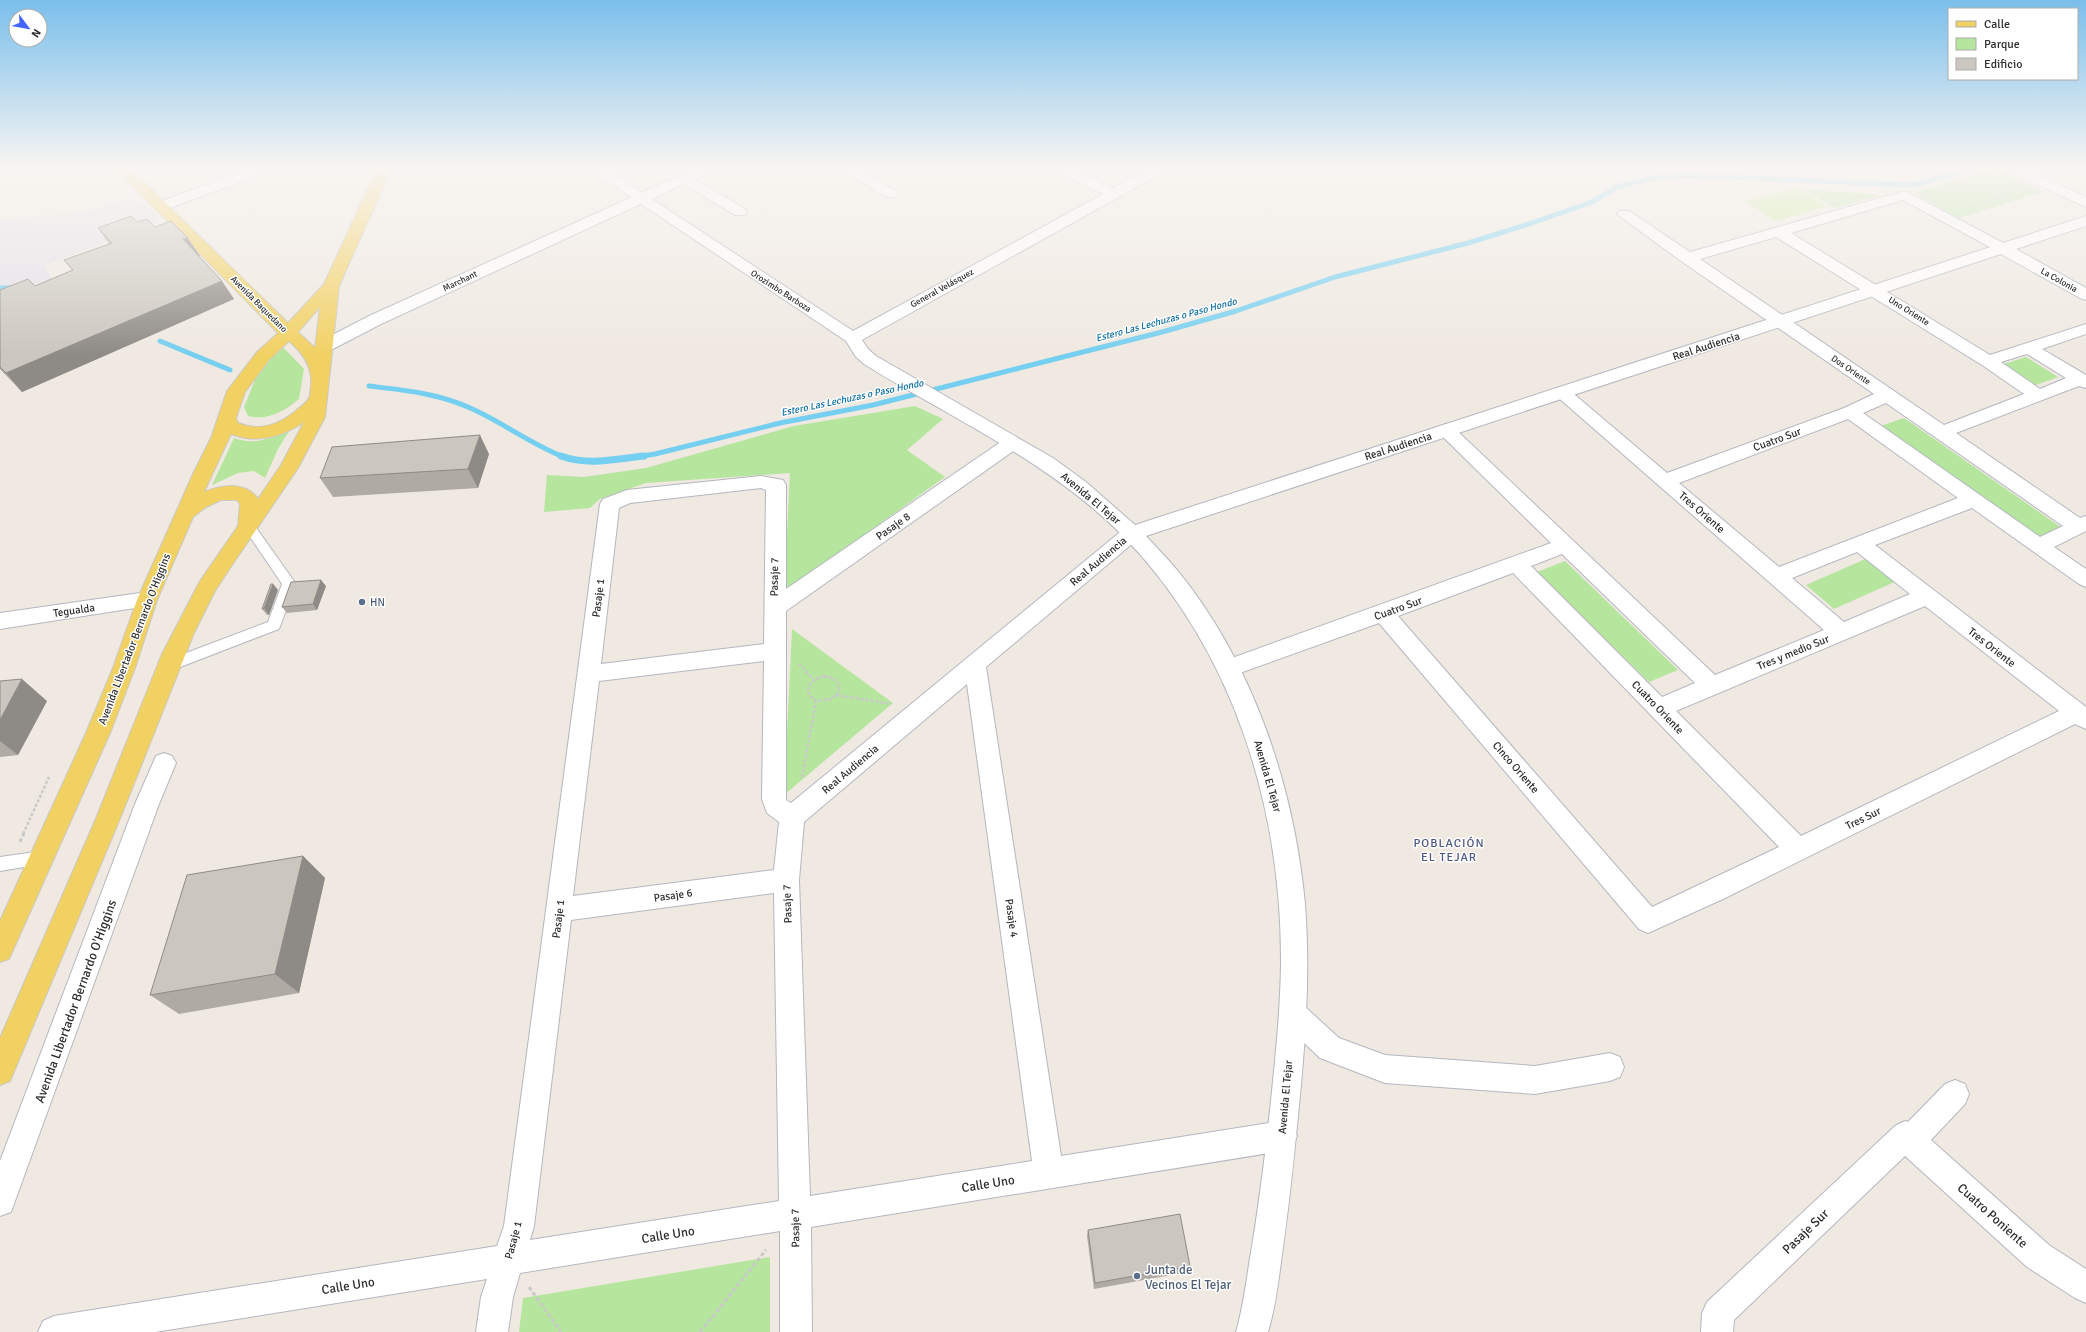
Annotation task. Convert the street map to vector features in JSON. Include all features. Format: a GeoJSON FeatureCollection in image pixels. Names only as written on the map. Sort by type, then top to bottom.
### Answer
{"type":"FeatureCollection","features":[{"type":"Feature","properties":{"kind":"main road","name":"Avenida Baquedano"},"geometry":{"type":"LineString","coordinates":[[187,231],[288,333],[304,345],[311,354],[320,374]]}},
{"type":"Feature","properties":{"kind":"main road","name":"Avenida Libertador Bernardo O'Higgins"},"geometry":{"type":"LineString","coordinates":[[0,950],[98,733],[124,668],[147,600],[220,438],[236,391],[263,356],[288,333],[330,286],[355,231]]}},
{"type":"Feature","properties":{"kind":"main road","name":"Avenida Libertador Bernardo O'Higgins"},"geometry":{"type":"LineString","coordinates":[[0,1071],[115,802],[193,612],[207,587],[248,525],[274,493],[304,445],[316,417],[320,374],[325,346],[330,286]]}},
{"type":"Feature","properties":{"kind":"main road"},"geometry":{"type":"LineString","coordinates":[[227,418],[231,427],[244,432],[274,430],[296,421],[304,415],[318,399]]}},
{"type":"Feature","properties":{"kind":"main road"},"geometry":{"type":"LineString","coordinates":[[185,514],[190,508],[206,498],[225,493],[237,494],[247,498],[250,502],[248,525]]}},
{"type":"Feature","properties":{"kind":"street","name":"Marchant"},"geometry":{"type":"LineString","coordinates":[[325,346],[375,320],[569,231]]}},
{"type":"Feature","properties":{"kind":"street","name":"Orozimbo Barboza"},"geometry":{"type":"LineString","coordinates":[[691,231],[852,338],[856,346],[866,356],[901,379]]}},
{"type":"Feature","properties":{"kind":"street","name":"General Velásquez"},"geometry":{"type":"LineString","coordinates":[[852,338],[1046,231]]}},
{"type":"Feature","properties":{"kind":"street","name":"Dos Oriente"},"geometry":{"type":"LineString","coordinates":[[1649,231],[1779,322],[2082,525]]}},
{"type":"Feature","properties":{"kind":"street"},"geometry":{"type":"LineString","coordinates":[[1687,258],[1776,231]]}},
{"type":"Feature","properties":{"kind":"street","name":"Uno Oriente"},"geometry":{"type":"LineString","coordinates":[[1777,231],[1988,361],[2037,395]]}},
{"type":"Feature","properties":{"kind":"street","name":"La Colonia"},"geometry":{"type":"LineString","coordinates":[[1970,231],[2086,295]]}},
{"type":"Feature","properties":{"kind":"street","name":"Real Audiencia"},"geometry":{"type":"LineString","coordinates":[[784,812],[975,664],[1132,532],[2056,231]]}},
{"type":"Feature","properties":{"kind":"street"},"geometry":{"type":"LineString","coordinates":[[1988,361],[2086,329]]}},
{"type":"Feature","properties":{"kind":"street"},"geometry":{"type":"LineString","coordinates":[[2028,348],[2083,381]]}},
{"type":"Feature","properties":{"kind":"street","name":"Avenida El Tejar"},"geometry":{"type":"LineString","coordinates":[[901,379],[1048,463],[1088,494],[1132,532],[1152,554],[1189,602],[1229,668],[1258,739],[1280,818],[1288,863],[1293,911],[1294,961],[1293,1014],[1282,1136],[1259,1327]]}},
{"type":"Feature","properties":{"kind":"street"},"geometry":{"type":"LineString","coordinates":[[1942,432],[2037,395],[2083,381]]}},
{"type":"Feature","properties":{"kind":"street","name":"Tres Oriente"},"geometry":{"type":"LineString","coordinates":[[1562,393],[1841,632]]}},
{"type":"Feature","properties":{"kind":"street","name":"Cuatro Sur"},"geometry":{"type":"LineString","coordinates":[[1665,481],[1850,412],[1888,395]]}},
{"type":"Feature","properties":{"kind":"street"},"geometry":{"type":"LineString","coordinates":[[1850,412],[2086,579]]}},
{"type":"Feature","properties":{"kind":"street"},"geometry":{"type":"LineString","coordinates":[[1446,430],[1712,686]]}},
{"type":"Feature","properties":{"kind":"street","name":"Pasaje 8"},"geometry":{"type":"LineString","coordinates":[[774,608],[1012,443]]}},
{"type":"Feature","properties":{"kind":"street","name":"Pasaje 1"},"geometry":{"type":"LineString","coordinates":[[492,1332],[497,1298],[518,1226],[610,504],[627,497],[761,482],[776,485]]}},
{"type":"Feature","properties":{"kind":"street","name":"Pasaje 7"},"geometry":{"type":"LineString","coordinates":[[776,485],[774,608],[774,799],[784,812],[795,1214],[796,1332]]}},
{"type":"Feature","properties":{"kind":"street"},"geometry":{"type":"LineString","coordinates":[[1776,576],[1973,500]]}},
{"type":"Feature","properties":{"kind":"street"},"geometry":{"type":"LineString","coordinates":[[2040,545],[2082,525]]}},
{"type":"Feature","properties":{"kind":"street","name":"Tres Oriente"},"geometry":{"type":"LineString","coordinates":[[1860,544],[2082,717]]}},
{"type":"Feature","properties":{"kind":"street","name":"Cuatro Sur"},"geometry":{"type":"LineString","coordinates":[[1229,668],[1566,545]]}},
{"type":"Feature","properties":{"kind":"street","name":"Cuatro Oriente"},"geometry":{"type":"LineString","coordinates":[[1517,564],[1798,850]]}},
{"type":"Feature","properties":{"kind":"street","name":"Tres y medio Sur"},"geometry":{"type":"LineString","coordinates":[[1659,708],[1927,596]]}},
{"type":"Feature","properties":{"kind":"street","name":"Tegualda"},"geometry":{"type":"LineString","coordinates":[[0,621],[147,600]]}},
{"type":"Feature","properties":{"kind":"street","name":"Cinco Oriente"},"geometry":{"type":"LineString","coordinates":[[1383,613],[1648,921]]}},
{"type":"Feature","properties":{"kind":"street"},"geometry":{"type":"LineString","coordinates":[[589,674],[775,651]]}},
{"type":"Feature","properties":{"kind":"street","name":"Pasaje 4"},"geometry":{"type":"LineString","coordinates":[[975,664],[1049,1173]]}},
{"type":"Feature","properties":{"kind":"street","name":"Tres Sur"},"geometry":{"type":"LineString","coordinates":[[1648,921],[2082,717]]}},
{"type":"Feature","properties":{"kind":"street","name":"Avenida Libertador Bernardo O'Higgins"},"geometry":{"type":"LineString","coordinates":[[1,1199],[147,804],[164,763]]}},
{"type":"Feature","properties":{"kind":"street"},"geometry":{"type":"LineString","coordinates":[[115,802],[147,804]]}},
{"type":"Feature","properties":{"kind":"street","name":"Pasaje 6"},"geometry":{"type":"LineString","coordinates":[[559,910],[786,880]]}},
{"type":"Feature","properties":{"kind":"street"},"geometry":{"type":"LineString","coordinates":[[1293,1014],[1330,1048],[1386,1069],[1535,1080],[1610,1067]]}},
{"type":"Feature","properties":{"kind":"street","name":"Pasaje Sur"},"geometry":{"type":"LineString","coordinates":[[1717,1332],[1718,1313],[1955,1094]]}},
{"type":"Feature","properties":{"kind":"street","name":"Calle Uno"},"geometry":{"type":"LineString","coordinates":[[54,1332],[1282,1136]]}},
{"type":"Feature","properties":{"kind":"street","name":"Cuatro Poniente"},"geometry":{"type":"LineString","coordinates":[[1908,1138],[2038,1256],[2086,1287]]}},
{"type":"Feature","properties":{"kind":"lane"},"geometry":{"type":"LineString","coordinates":[[170,665],[274,625],[289,584],[248,525]]}},
{"type":"Feature","properties":{"kind":"lane"},"geometry":{"type":"LineString","coordinates":[[0,864],[42,858]]}},
{"type":"Feature","properties":{"kind":"path"},"geometry":{"type":"LineString","coordinates":[[828,676],[836,680],[840,687],[836,696],[827,701],[816,701],[809,695],[808,691],[810,683],[818,678],[828,676]]}},
{"type":"Feature","properties":{"kind":"path"},"geometry":{"type":"LineString","coordinates":[[836,696],[898,705]]}},
{"type":"Feature","properties":{"kind":"path"},"geometry":{"type":"LineString","coordinates":[[784,812],[800,788],[816,701]]}},
{"type":"Feature","properties":{"kind":"path"},"geometry":{"type":"LineString","coordinates":[[700,1332],[795,1214]]}},
{"type":"Feature","properties":{"kind":"path"},"geometry":{"type":"LineString","coordinates":[[508,1259],[561,1332]]}},
{"type":"Feature","properties":{"kind":"shaded area"},"geometry":{"type":"Polygon","coordinates":[[[0,231],[134,231],[43,266],[56,283],[0,315],[0,231]]]}},
{"type":"Feature","properties":{"kind":"green space"},"geometry":{"type":"Polygon","coordinates":[[[281,345],[304,369],[299,399],[276,414],[262,417],[248,416],[244,407],[255,380],[281,345]]]}},
{"type":"Feature","properties":{"kind":"green space"},"geometry":{"type":"Polygon","coordinates":[[[2026,357],[2058,377],[2036,385],[2004,364],[2026,357]]]}},
{"type":"Feature","properties":{"kind":"green space"},"geometry":{"type":"Polygon","coordinates":[[[915,406],[943,419],[907,450],[945,477],[784,592],[790,473],[646,483],[600,499],[590,508],[544,512],[547,475],[584,477],[646,468],[794,426],[915,406]]]}},
{"type":"Feature","properties":{"kind":"green space"},"geometry":{"type":"Polygon","coordinates":[[[1904,418],[2062,528],[2038,538],[1881,426],[1904,418]]]}},
{"type":"Feature","properties":{"kind":"green space"},"geometry":{"type":"Polygon","coordinates":[[[291,428],[278,449],[265,478],[254,471],[238,473],[212,485],[234,438],[250,441],[263,440],[291,428]]]}},
{"type":"Feature","properties":{"kind":"green space"},"geometry":{"type":"Polygon","coordinates":[[[1870,557],[1899,580],[1834,609],[1806,585],[1870,557]]]}},
{"type":"Feature","properties":{"kind":"green space"},"geometry":{"type":"Polygon","coordinates":[[[1565,561],[1678,670],[1649,682],[1537,572],[1565,561]]]}},
{"type":"Feature","properties":{"kind":"green space"},"geometry":{"type":"Polygon","coordinates":[[[792,629],[893,703],[784,795],[792,629]]]}},
{"type":"Feature","properties":{"kind":"green space"},"geometry":{"type":"Polygon","coordinates":[[[770,1257],[770,1332],[519,1332],[523,1298],[770,1257]]]}},
{"type":"Feature","properties":{"kind":"building"},"geometry":{"type":"Polygon","coordinates":[[[101,231],[181,231],[188,238],[183,239],[222,281],[6,373],[0,367],[0,290],[28,279],[35,286],[73,270],[64,260],[112,243],[101,231]]]}},
{"type":"Feature","properties":{"kind":"building"},"geometry":{"type":"Polygon","coordinates":[[[480,435],[468,469],[320,478],[332,447],[480,435]]]}},
{"type":"Feature","properties":{"kind":"building"},"geometry":{"type":"Polygon","coordinates":[[[321,580],[313,604],[282,607],[291,582],[321,580]]]}},
{"type":"Feature","properties":{"kind":"building"},"geometry":{"type":"Polygon","coordinates":[[[271,584],[273,584],[264,608],[262,609],[271,584]]]}},
{"type":"Feature","properties":{"kind":"building"},"geometry":{"type":"Polygon","coordinates":[[[22,679],[0,720],[0,681],[22,679]]]}},
{"type":"Feature","properties":{"kind":"building"},"geometry":{"type":"Polygon","coordinates":[[[303,856],[275,974],[150,995],[187,875],[303,856]]]}},
{"type":"Feature","properties":{"kind":"building"},"geometry":{"type":"Polygon","coordinates":[[[1180,1214],[1190,1266],[1095,1283],[1088,1230],[1180,1214]]]}},
{"type":"Feature","properties":{"kind":"waterway","name":"Estero Las Lechuzas o Paso Hondo"},"geometry":{"type":"LineString","coordinates":[[636,457],[655,454],[780,423],[873,405],[1162,332],[1236,311],[1335,277],[1468,243],[1506,231]]}},
{"type":"Feature","properties":{"kind":"waterway","name":"Estero Las Lechuzas o Paso Hondo"},"geometry":{"type":"LineString","coordinates":[[0,288],[16,288]]}},
{"type":"Feature","properties":{"kind":"waterway","name":"Estero Las Lechuzas o Paso Hondo"},"geometry":{"type":"LineString","coordinates":[[160,341],[230,370]]}},
{"type":"Feature","properties":{"kind":"waterway","name":"Estero Las Lechuzas o Paso Hondo"},"geometry":{"type":"LineString","coordinates":[[369,386],[432,395],[456,402],[492,419],[539,446],[563,457]]}},
{"type":"Feature","properties":{"kind":"waterway","name":"Estero Las Lechuzas o Paso Hondo"},"geometry":{"type":"LineString","coordinates":[[563,457],[581,461],[602,461],[644,456]]}},
{"type":"Feature","properties":{"kind":"place","name":"HN"},"geometry":{"type":"Point","coordinates":[362,602]}},
{"type":"Feature","properties":{"kind":"place","name":"Junta de Vecinos El Tejar"},"geometry":{"type":"Point","coordinates":[1137,1276]}},
{"type":"Feature","properties":{"kind":"district","name":"POBLACIÓN EL TEJAR"},"geometry":{"type":"Point","coordinates":[1449,850]}}]}
